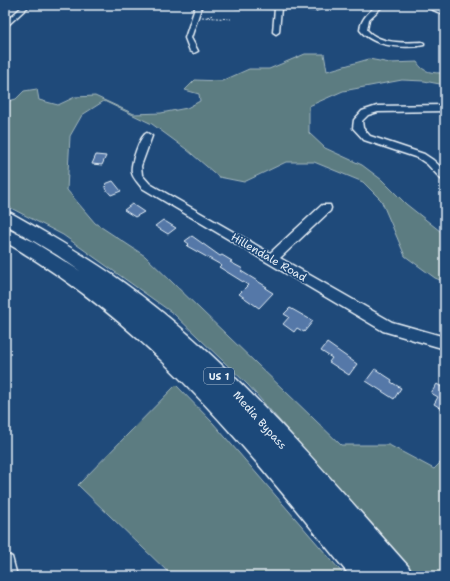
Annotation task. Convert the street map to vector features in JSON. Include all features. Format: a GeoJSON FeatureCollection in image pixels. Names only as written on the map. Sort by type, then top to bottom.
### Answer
{"type":"FeatureCollection","features":[{"type":"Feature","properties":{"kind":"highway","name":"Media Bypass"},"geometry":{"type":"LineString","coordinates":[[5,217],[43,237],[93,269],[174,333],[234,392],[398,576]]}},
{"type":"Feature","properties":{"kind":"highway","name":"Media Bypass"},"geometry":{"type":"LineString","coordinates":[[5,234],[29,247],[105,299],[160,344],[190,372],[254,440],[369,576]]}},
{"type":"Feature","properties":{"kind":"street"},"geometry":{"type":"LineString","coordinates":[[5,26],[27,5]]}},
{"type":"Feature","properties":{"kind":"street"},"geometry":{"type":"LineString","coordinates":[[194,51],[188,38],[199,5]]}},
{"type":"Feature","properties":{"kind":"street"},"geometry":{"type":"LineString","coordinates":[[236,5],[316,8],[326,5]]}},
{"type":"Feature","properties":{"kind":"street"},"geometry":{"type":"LineString","coordinates":[[381,5],[363,23],[363,28],[366,33],[372,38],[392,44],[422,44]]}},
{"type":"Feature","properties":{"kind":"street"},"geometry":{"type":"LineString","coordinates":[[425,5],[445,12]]}},
{"type":"Feature","properties":{"kind":"street"},"geometry":{"type":"LineString","coordinates":[[276,32],[278,6]]}},
{"type":"Feature","properties":{"kind":"street"},"geometry":{"type":"LineString","coordinates":[[445,108],[377,109],[365,113],[358,120],[358,128],[367,138],[421,156],[430,162],[445,177]]}},
{"type":"Feature","properties":{"kind":"street","name":"Hillendale Road"},"geometry":{"type":"LineString","coordinates":[[147,136],[136,166],[137,175],[146,186],[272,258],[388,327],[445,343]]}},
{"type":"Feature","properties":{"kind":"street"},"geometry":{"type":"LineString","coordinates":[[272,258],[326,208]]}},
{"type":"Feature","properties":{"kind":"street"},"geometry":{"type":"LineString","coordinates":[[5,564],[7,576]]}},
{"type":"Feature","properties":{"kind":"path"},"geometry":{"type":"LineString","coordinates":[[206,17],[213,15]]}},
{"type":"Feature","properties":{"kind":"path"},"geometry":{"type":"LineString","coordinates":[[195,17],[231,19]]}},
{"type":"Feature","properties":{"kind":"green space"},"geometry":{"type":"Polygon","coordinates":[[[305,54],[324,54],[327,71],[369,59],[390,63],[417,62],[419,66],[425,70],[445,73],[445,85],[424,81],[402,80],[343,91],[309,106],[309,133],[325,148],[362,165],[382,180],[406,204],[445,235],[445,282],[435,278],[405,256],[381,200],[363,182],[314,162],[286,162],[244,182],[219,177],[186,149],[152,124],[104,101],[82,115],[70,136],[67,190],[95,223],[145,256],[341,445],[389,445],[434,469],[445,458],[445,576],[417,576],[248,385],[174,314],[63,235],[5,205],[5,102],[16,99],[24,91],[37,89],[39,100],[58,105],[75,97],[95,96],[134,114],[161,113],[187,108],[200,101],[199,94],[185,90],[195,80],[222,81],[249,69],[269,69],[305,54]]]}},
{"type":"Feature","properties":{"kind":"green space"},"geometry":{"type":"Polygon","coordinates":[[[176,385],[213,423],[345,576],[172,576],[78,485],[176,385]]]}},
{"type":"Feature","properties":{"kind":"building"},"geometry":{"type":"Polygon","coordinates":[[[96,155],[106,156],[102,165],[92,164],[96,155]]]}},
{"type":"Feature","properties":{"kind":"building"},"geometry":{"type":"Polygon","coordinates":[[[113,181],[121,191],[111,195],[104,187],[107,186],[105,184],[113,181]]]}},
{"type":"Feature","properties":{"kind":"building"},"geometry":{"type":"Polygon","coordinates":[[[132,204],[144,212],[135,217],[124,210],[132,204]]]}},
{"type":"Feature","properties":{"kind":"building"},"geometry":{"type":"Polygon","coordinates":[[[163,220],[176,228],[168,234],[155,226],[163,220]]]}},
{"type":"Feature","properties":{"kind":"building"},"geometry":{"type":"Polygon","coordinates":[[[192,236],[220,256],[222,255],[232,261],[230,262],[243,269],[241,271],[267,287],[265,288],[273,293],[259,308],[239,294],[248,285],[219,267],[221,265],[187,246],[189,244],[185,241],[192,236]]]}},
{"type":"Feature","properties":{"kind":"building"},"geometry":{"type":"Polygon","coordinates":[[[290,308],[313,321],[304,332],[297,328],[294,332],[283,324],[289,317],[284,314],[290,308]]]}},
{"type":"Feature","properties":{"kind":"building"},"geometry":{"type":"Polygon","coordinates":[[[327,343],[357,364],[349,375],[329,362],[332,358],[321,351],[327,343]]]}},
{"type":"Feature","properties":{"kind":"building"},"geometry":{"type":"Polygon","coordinates":[[[375,369],[401,388],[394,399],[366,381],[375,369]]]}},
{"type":"Feature","properties":{"kind":"building"},"geometry":{"type":"Polygon","coordinates":[[[437,384],[443,388],[445,385],[445,403],[442,409],[434,404],[438,397],[431,393],[437,384]]]}}]}
